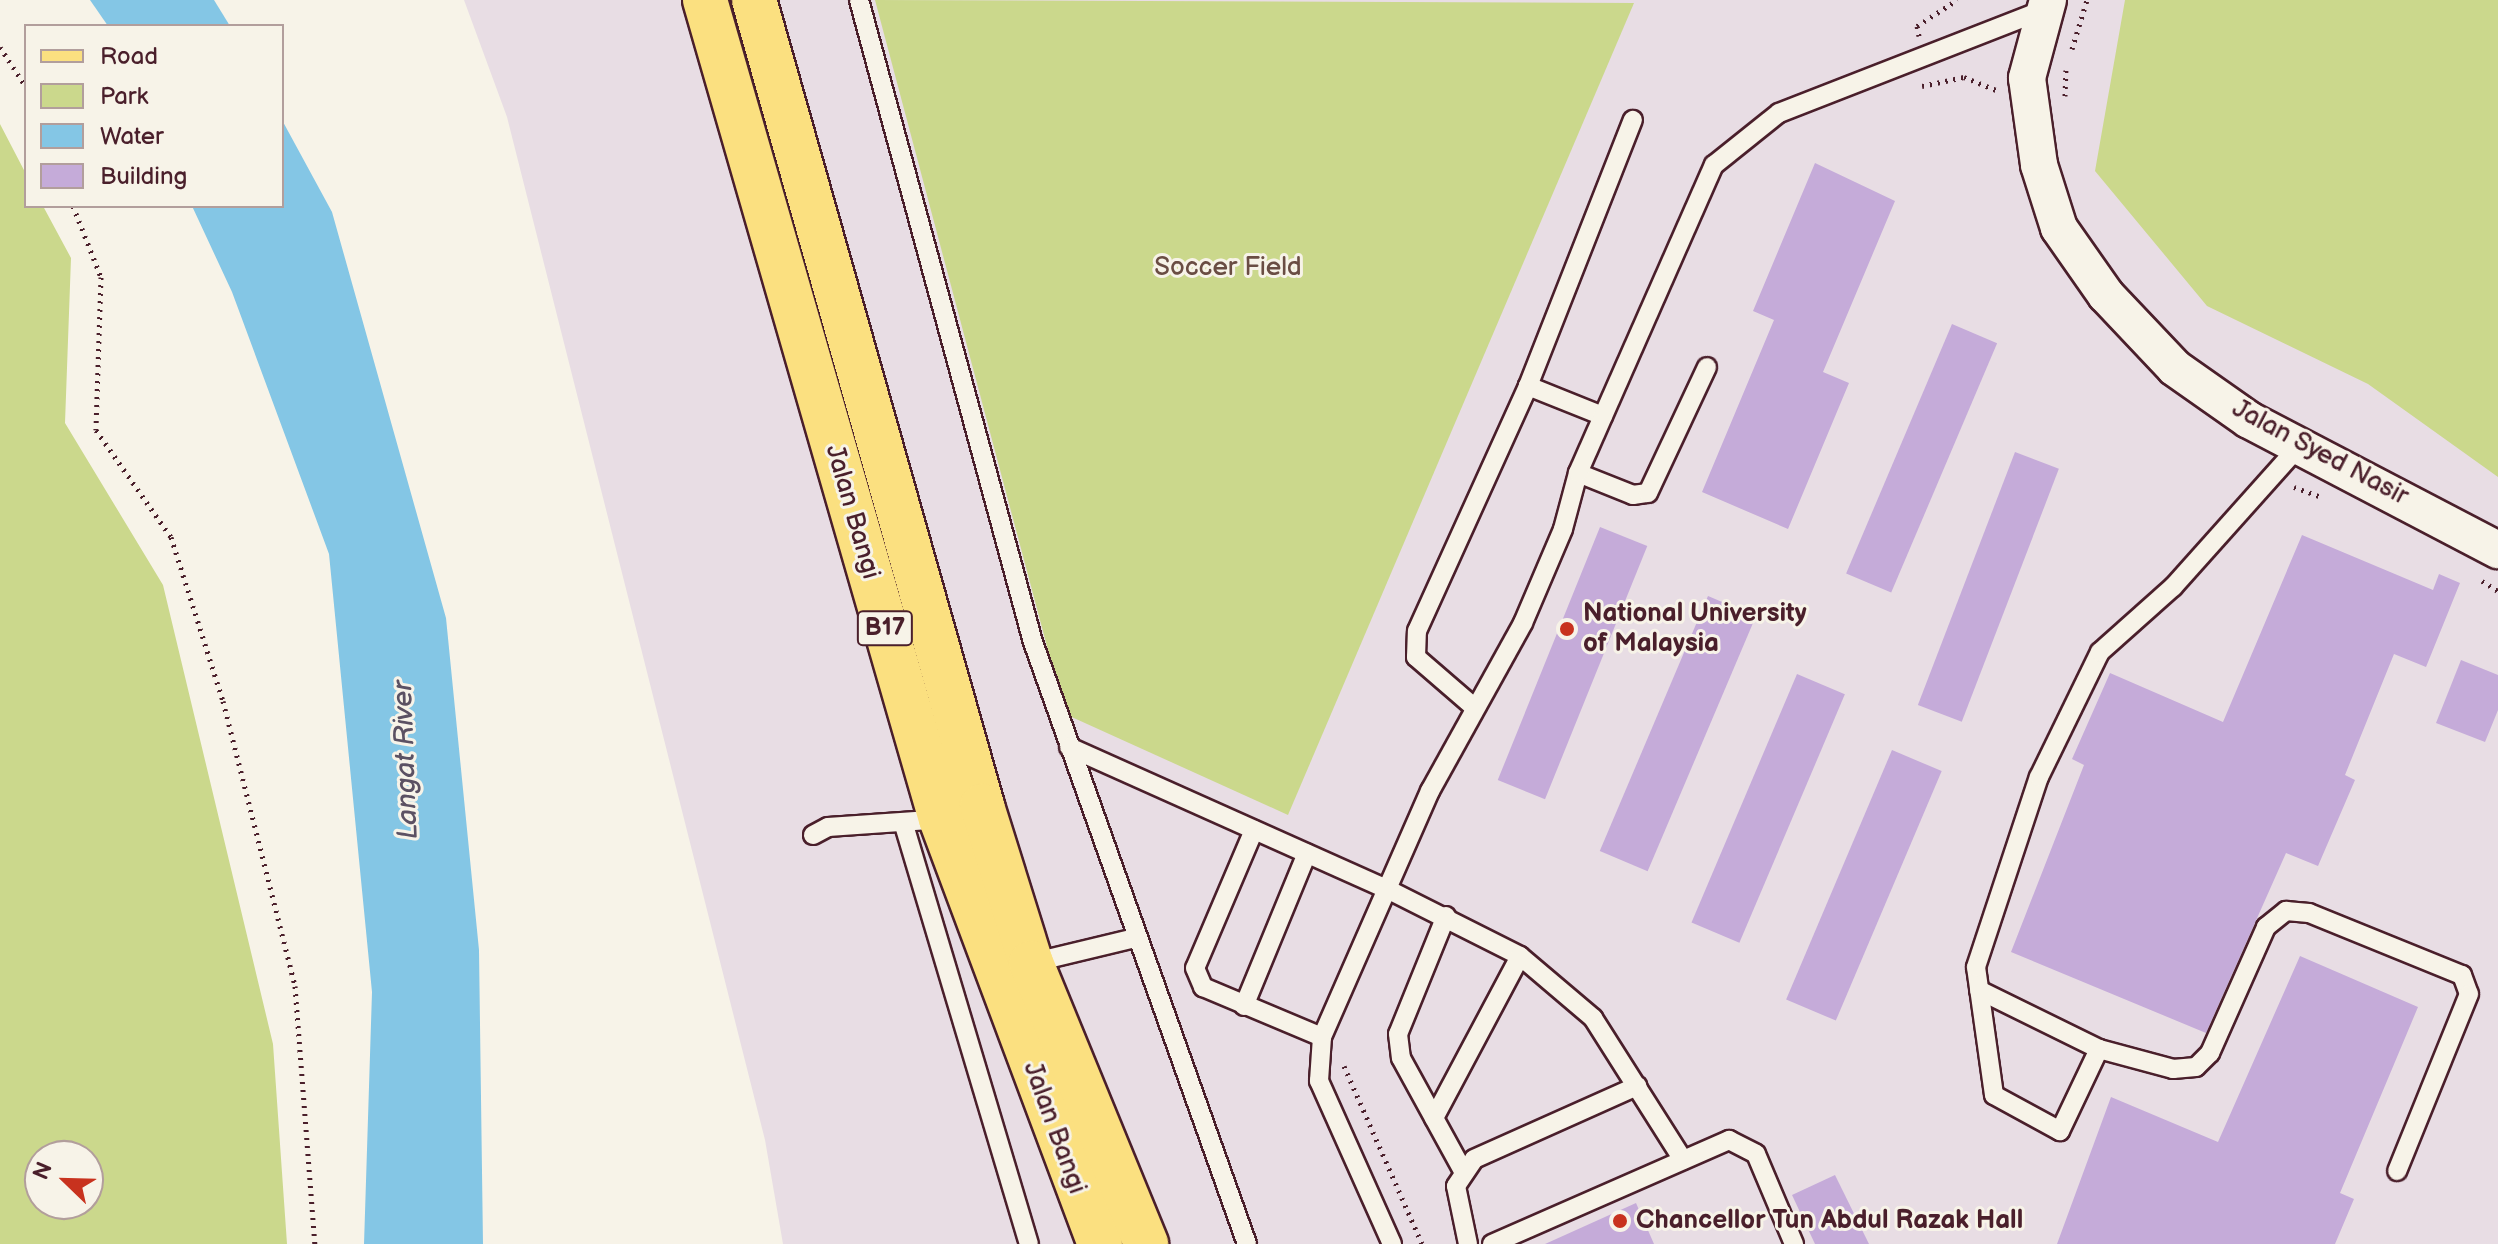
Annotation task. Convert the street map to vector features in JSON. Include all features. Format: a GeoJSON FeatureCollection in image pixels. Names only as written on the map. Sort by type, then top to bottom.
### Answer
{"type":"FeatureCollection","features":[{"type":"Feature","properties":{"kind":"main road","name":"Jalan Bangi"},"geometry":{"type":"LineString","coordinates":[[705,0],[922,822],[1100,1244]]}},
{"type":"Feature","properties":{"kind":"main road","name":"Jalan Bangi"},"geometry":{"type":"LineString","coordinates":[[754,0],[1031,963],[1146,1244]]}},
{"type":"Feature","properties":{"kind":"street","name":"Jalan Syed Nasir"},"geometry":{"type":"LineString","coordinates":[[2045,5],[2027,78],[2039,165],[2059,228],[2106,295],[2175,368],[2249,420],[2498,550]]}},
{"type":"Feature","properties":{"kind":"lane"},"geometry":{"type":"LineString","coordinates":[[859,0],[1033,642],[1135,938],[1247,1244]]}},
{"type":"Feature","properties":{"kind":"lane"},"geometry":{"type":"LineString","coordinates":[[1392,1244],[1319,1081],[1322,1037],[1387,889],[1475,708],[1523,623],[1563,529],[1578,473],[1689,213],[1714,165],[1744,136],[1779,113],[2045,5]]}},
{"type":"Feature","properties":{"kind":"lane"},"geometry":{"type":"LineString","coordinates":[[1475,708],[1416,657],[1417,631],[1528,386],[1633,120]]}},
{"type":"Feature","properties":{"kind":"lane"},"geometry":{"type":"LineString","coordinates":[[1578,473],[1633,495],[1648,493],[1707,367]]}},
{"type":"Feature","properties":{"kind":"lane"},"geometry":{"type":"LineString","coordinates":[[1528,386],[1603,416]]}},
{"type":"Feature","properties":{"kind":"lane"},"geometry":{"type":"LineString","coordinates":[[2099,1049],[2060,1131],[1994,1095],[1976,967],[2039,777],[2100,652],[2173,587],[2300,445]]}},
{"type":"Feature","properties":{"kind":"lane"},"geometry":{"type":"LineString","coordinates":[[1069,747],[1446,916],[1520,956],[1593,1018],[1683,1160]]}},
{"type":"Feature","properties":{"kind":"lane"},"geometry":{"type":"LineString","coordinates":[[813,835],[828,827],[922,822],[1029,1244]]}},
{"type":"Feature","properties":{"kind":"lane"},"geometry":{"type":"LineString","coordinates":[[1254,830],[1195,968],[1203,987],[1322,1037]]}},
{"type":"Feature","properties":{"kind":"lane"},"geometry":{"type":"LineString","coordinates":[[1244,1006],[1307,853]]}},
{"type":"Feature","properties":{"kind":"lane"},"geometry":{"type":"LineString","coordinates":[[1979,990],[2099,1049],[2173,1069],[2196,1067],[2210,1053],[2266,927],[2286,911],[2309,913],[2462,975],[2469,994],[2397,1171]]}},
{"type":"Feature","properties":{"kind":"lane"},"geometry":{"type":"LineString","coordinates":[[1446,916],[1398,1034],[1401,1058],[1463,1171]]}},
{"type":"Feature","properties":{"kind":"lane"},"geometry":{"type":"LineString","coordinates":[[1031,963],[1135,938]]}},
{"type":"Feature","properties":{"kind":"lane"},"geometry":{"type":"LineString","coordinates":[[1434,1118],[1520,956]]}},
{"type":"Feature","properties":{"kind":"lane"},"geometry":{"type":"LineString","coordinates":[[1468,1244],[1456,1200],[1463,1171],[1474,1159],[1637,1086]]}},
{"type":"Feature","properties":{"kind":"lane"},"geometry":{"type":"LineString","coordinates":[[1492,1244],[1729,1140],[1748,1146],[1794,1244]]}},
{"type":"Feature","properties":{"kind":"path"},"geometry":{"type":"LineString","coordinates":[[2065,101],[2065,72],[2087,0]]}},
{"type":"Feature","properties":{"kind":"path"},"geometry":{"type":"LineString","coordinates":[[0,47],[24,84]]}},
{"type":"Feature","properties":{"kind":"path"},"geometry":{"type":"LineString","coordinates":[[1913,88],[1964,77],[1982,81],[2003,98]]}},
{"type":"Feature","properties":{"kind":"path"},"geometry":{"type":"LineString","coordinates":[[74,208],[101,277],[96,430],[171,537],[223,701],[295,986],[315,1244]]}},
{"type":"Feature","properties":{"kind":"path"},"geometry":{"type":"LineString","coordinates":[[2272,476],[2313,496],[2333,497]]}},
{"type":"Feature","properties":{"kind":"path"},"geometry":{"type":"LineString","coordinates":[[2471,575],[2498,591]]}},
{"type":"Feature","properties":{"kind":"path"},"geometry":{"type":"LineString","coordinates":[[1339,1049],[1422,1244]]}},
{"type":"Feature","properties":{"kind":"shaded area","name":"National University of Malaysia"},"geometry":{"type":"Polygon","coordinates":[[[464,0],[2498,0],[2498,1244],[783,1244],[765,1140],[507,117],[464,0]]]}},
{"type":"Feature","properties":{"kind":"green space","name":"Soccer Field"},"geometry":{"type":"Polygon","coordinates":[[[875,0],[1634,3],[1288,815],[1065,714],[875,0]]]}},
{"type":"Feature","properties":{"kind":"green space"},"geometry":{"type":"Polygon","coordinates":[[[2125,0],[2498,0],[2498,477],[2368,384],[2207,306],[2095,171],[2125,0]]]}},
{"type":"Feature","properties":{"kind":"green space"},"geometry":{"type":"Polygon","coordinates":[[[0,124],[24,170],[24,208],[44,208],[71,258],[65,423],[163,585],[273,1044],[287,1244],[0,1244],[0,124]]]}},
{"type":"Feature","properties":{"kind":"water"},"geometry":{"type":"Polygon","coordinates":[[[90,0],[214,0],[229,24],[107,24],[90,0]]]}},
{"type":"Feature","properties":{"kind":"water","name":"Langat River"},"geometry":{"type":"Polygon","coordinates":[[[284,124],[332,212],[446,618],[479,950],[483,1244],[364,1244],[372,992],[329,554],[232,292],[193,208],[284,208],[284,124]]]}},
{"type":"Feature","properties":{"kind":"building"},"geometry":{"type":"Polygon","coordinates":[[[1815,163],[1895,201],[1823,372],[1849,383],[1788,529],[1702,492],[1774,320],[1753,311],[1815,163]]]}},
{"type":"Feature","properties":{"kind":"building"},"geometry":{"type":"Polygon","coordinates":[[[1952,324],[1997,343],[1891,593],[1846,573],[1952,324]]]}},
{"type":"Feature","properties":{"kind":"building"},"geometry":{"type":"Polygon","coordinates":[[[2015,452],[2059,469],[1962,722],[1918,705],[2015,452]]]}},
{"type":"Feature","properties":{"kind":"building"},"geometry":{"type":"Polygon","coordinates":[[[1600,527],[1647,546],[1545,799],[1498,780],[1600,527]]]}},
{"type":"Feature","properties":{"kind":"building"},"geometry":{"type":"Polygon","coordinates":[[[2302,535],[2433,590],[2439,574],[2460,583],[2426,667],[2394,654],[2345,775],[2355,780],[2318,866],[2286,853],[2206,1033],[2011,952],[2084,765],[2072,759],[2110,673],[2223,722],[2302,535]]]}},
{"type":"Feature","properties":{"kind":"building"},"geometry":{"type":"Polygon","coordinates":[[[1708,596],[1756,616],[1648,871],[1600,851],[1708,596]]]}},
{"type":"Feature","properties":{"kind":"building"},"geometry":{"type":"Polygon","coordinates":[[[2461,660],[2498,675],[2498,710],[2485,742],[2436,723],[2461,660]]]}},
{"type":"Feature","properties":{"kind":"building"},"geometry":{"type":"Polygon","coordinates":[[[1797,674],[1845,694],[1739,943],[1692,923],[1797,674]]]}},
{"type":"Feature","properties":{"kind":"building"},"geometry":{"type":"Polygon","coordinates":[[[1892,750],[1942,771],[1836,1021],[1786,999],[1892,750]]]}},
{"type":"Feature","properties":{"kind":"building"},"geometry":{"type":"Polygon","coordinates":[[[2300,956],[2418,1007],[2340,1193],[2354,1199],[2335,1244],[2057,1244],[2111,1097],[2218,1142],[2300,956]]]}},
{"type":"Feature","properties":{"kind":"building"},"geometry":{"type":"Polygon","coordinates":[[[1835,1175],[1869,1244],[1815,1244],[1792,1195],[1835,1175]]]}},
{"type":"Feature","properties":{"kind":"building","name":"Chancellor Tun Abdul Razak Hall"},"geometry":{"type":"Polygon","coordinates":[[[1636,1203],[1654,1244],[1545,1244],[1636,1203]]]}},
{"type":"Feature","properties":{"kind":"place","name":"National University of Malaysia"},"geometry":{"type":"Point","coordinates":[1567,629]}},
{"type":"Feature","properties":{"kind":"place","name":"Chancellor Tun Abdul Razak Hall"},"geometry":{"type":"Point","coordinates":[1620,1221]}}]}
